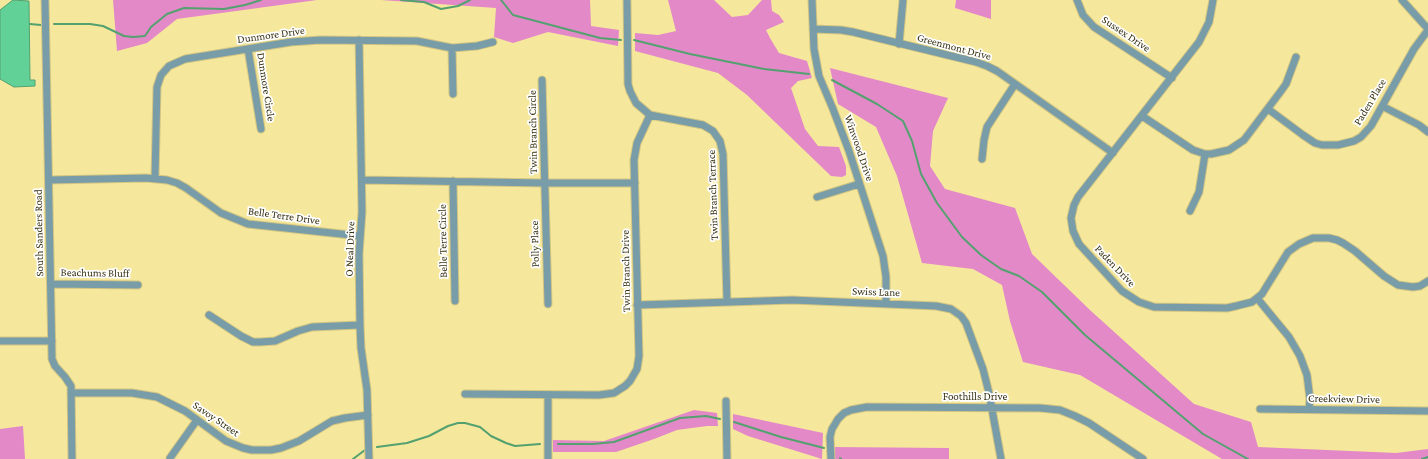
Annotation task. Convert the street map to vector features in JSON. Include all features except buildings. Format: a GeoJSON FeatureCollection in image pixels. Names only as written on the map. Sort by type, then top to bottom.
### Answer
{"type":"FeatureCollection","features":[{"type":"Feature","properties":{"kind":"street","name":"South Sanders Road"},"geometry":{"type":"LineString","coordinates":[[45,0],[53,362],[69,382],[71,393],[72,459]]}},
{"type":"Feature","properties":{"kind":"street"},"geometry":{"type":"LineString","coordinates":[[626,0],[628,84],[636,103],[650,115]]}},
{"type":"Feature","properties":{"kind":"street","name":"Winwood Drive"},"geometry":{"type":"LineString","coordinates":[[812,0],[815,59],[821,83],[840,125],[883,256],[886,277],[886,304]]}},
{"type":"Feature","properties":{"kind":"street"},"geometry":{"type":"LineString","coordinates":[[898,44],[903,0]]}},
{"type":"Feature","properties":{"kind":"street","name":"Sussex Drive"},"geometry":{"type":"LineString","coordinates":[[1077,0],[1083,15],[1094,27],[1172,78]]}},
{"type":"Feature","properties":{"kind":"street","name":"Paden Drive"},"geometry":{"type":"LineString","coordinates":[[1213,0],[1209,22],[1203,36],[1172,78],[1078,196],[1072,212],[1071,224],[1075,238],[1079,244],[1122,291],[1139,302],[1147,305],[1162,307],[1227,308],[1245,304],[1257,298],[1266,289],[1288,252],[1298,244],[1313,238],[1337,240],[1355,251],[1384,276],[1398,285],[1413,287],[1420,286],[1428,281]]}},
{"type":"Feature","properties":{"kind":"street"},"geometry":{"type":"LineString","coordinates":[[1402,0],[1428,30]]}},
{"type":"Feature","properties":{"kind":"street","name":"Greenmont Drive"},"geometry":{"type":"LineString","coordinates":[[813,29],[852,32],[976,62],[997,71],[1113,153]]}},
{"type":"Feature","properties":{"kind":"street","name":"Paden Place"},"geometry":{"type":"LineString","coordinates":[[1268,109],[1309,140],[1322,145],[1338,146],[1354,141],[1361,137],[1371,126],[1414,49],[1428,30]]}},
{"type":"Feature","properties":{"kind":"street","name":"Dunmore Drive"},"geometry":{"type":"LineString","coordinates":[[155,178],[157,87],[162,75],[169,66],[185,59],[291,42],[320,40],[417,41],[452,48],[477,46],[493,42]]}},
{"type":"Feature","properties":{"kind":"street","name":"O Neal Drive"},"geometry":{"type":"LineString","coordinates":[[359,40],[362,180],[362,212],[359,254],[360,325],[361,348],[367,390],[369,459]]}},
{"type":"Feature","properties":{"kind":"street"},"geometry":{"type":"LineString","coordinates":[[452,48],[453,94]]}},
{"type":"Feature","properties":{"kind":"street","name":"Dunmore Circle"},"geometry":{"type":"LineString","coordinates":[[248,49],[261,129]]}},
{"type":"Feature","properties":{"kind":"street"},"geometry":{"type":"LineString","coordinates":[[1142,116],[1186,147],[1205,154],[1221,153],[1229,150],[1240,144],[1268,109],[1286,84],[1296,57]]}},
{"type":"Feature","properties":{"kind":"street","name":"Twin Branch Circle"},"geometry":{"type":"LineString","coordinates":[[542,80],[545,183]]}},
{"type":"Feature","properties":{"kind":"street"},"geometry":{"type":"LineString","coordinates":[[982,158],[984,140],[988,127],[1016,84]]}},
{"type":"Feature","properties":{"kind":"street"},"geometry":{"type":"LineString","coordinates":[[1382,106],[1419,125],[1428,132]]}},
{"type":"Feature","properties":{"kind":"street","name":"Twin Branch Drive"},"geometry":{"type":"LineString","coordinates":[[465,394],[607,395],[614,393],[625,386],[634,375],[638,362],[638,305],[634,151],[650,115]]}},
{"type":"Feature","properties":{"kind":"street","name":"Twin Branch Terrace"},"geometry":{"type":"LineString","coordinates":[[650,115],[703,125],[713,131],[720,141],[724,154],[727,302]]}},
{"type":"Feature","properties":{"kind":"street"},"geometry":{"type":"LineString","coordinates":[[1190,210],[1199,192],[1205,154]]}},
{"type":"Feature","properties":{"kind":"street","name":"Belle Terre Drive"},"geometry":{"type":"LineString","coordinates":[[49,180],[155,178],[177,183],[221,213],[248,224],[360,236]]}},
{"type":"Feature","properties":{"kind":"street"},"geometry":{"type":"LineString","coordinates":[[362,180],[634,183]]}},
{"type":"Feature","properties":{"kind":"street","name":"Belle Terre Circle"},"geometry":{"type":"LineString","coordinates":[[452,181],[455,301]]}},
{"type":"Feature","properties":{"kind":"street","name":"Polly Place"},"geometry":{"type":"LineString","coordinates":[[545,183],[548,304]]}},
{"type":"Feature","properties":{"kind":"street"},"geometry":{"type":"LineString","coordinates":[[817,197],[859,184]]}},
{"type":"Feature","properties":{"kind":"street","name":"Beachums Bluff"},"geometry":{"type":"LineString","coordinates":[[51,284],[138,285]]}},
{"type":"Feature","properties":{"kind":"street"},"geometry":{"type":"LineString","coordinates":[[1257,298],[1288,337],[1300,356],[1308,379],[1310,399],[1309,409]]}},
{"type":"Feature","properties":{"kind":"street","name":"Swiss Lane"},"geometry":{"type":"LineString","coordinates":[[638,305],[792,300],[945,307],[951,309],[961,316],[969,330],[983,369],[1001,459]]}},
{"type":"Feature","properties":{"kind":"street"},"geometry":{"type":"LineString","coordinates":[[209,315],[253,342],[274,341],[312,327],[360,325]]}},
{"type":"Feature","properties":{"kind":"street"},"geometry":{"type":"LineString","coordinates":[[0,341],[52,342]]}},
{"type":"Feature","properties":{"kind":"street","name":"Savoy Street"},"geometry":{"type":"LineString","coordinates":[[71,393],[132,393],[149,395],[168,401],[185,411],[217,435],[234,445],[252,450],[271,450],[292,445],[332,421],[368,416]]}},
{"type":"Feature","properties":{"kind":"street"},"geometry":{"type":"LineString","coordinates":[[548,395],[548,459]]}},
{"type":"Feature","properties":{"kind":"street"},"geometry":{"type":"LineString","coordinates":[[726,401],[727,459]]}},
{"type":"Feature","properties":{"kind":"street","name":"Foothills Drive"},"geometry":{"type":"LineString","coordinates":[[830,459],[830,437],[832,429],[838,419],[844,413],[851,410],[867,407],[1040,408],[1060,410],[1089,424],[1143,459]]}},
{"type":"Feature","properties":{"kind":"street","name":"Creekview Drive"},"geometry":{"type":"LineString","coordinates":[[1260,409],[1428,411]]}},
{"type":"Feature","properties":{"kind":"street"},"geometry":{"type":"LineString","coordinates":[[170,458],[197,420]]}},
{"type":"Feature","properties":{"kind":"shaded area"},"geometry":{"type":"Polygon","coordinates":[[[13,0],[29,1],[30,80],[35,80],[35,86],[14,87],[0,79],[0,10],[13,0]]]}},
{"type":"Feature","properties":{"kind":"shaded area"},"geometry":{"type":"Polygon","coordinates":[[[113,0],[317,0],[177,19],[147,43],[117,51],[113,0]]]}},
{"type":"Feature","properties":{"kind":"shaded area"},"geometry":{"type":"Polygon","coordinates":[[[381,0],[590,0],[591,26],[619,30],[618,46],[548,32],[513,43],[494,37],[496,8],[381,0]]]}},
{"type":"Feature","properties":{"kind":"shaded area"},"geometry":{"type":"Polygon","coordinates":[[[668,0],[714,0],[732,17],[748,15],[762,0],[771,0],[772,11],[779,15],[784,22],[766,30],[770,38],[779,53],[807,61],[812,78],[798,81],[791,88],[805,129],[818,146],[839,147],[846,166],[846,175],[842,177],[831,176],[747,95],[718,73],[635,51],[635,33],[658,35],[676,31],[668,0]]]}},
{"type":"Feature","properties":{"kind":"shaded area"},"geometry":{"type":"Polygon","coordinates":[[[956,0],[991,0],[991,19],[955,8],[956,0]]]}},
{"type":"Feature","properties":{"kind":"shaded area"},"geometry":{"type":"Polygon","coordinates":[[[830,68],[948,98],[933,131],[930,166],[945,189],[1015,208],[1032,254],[1091,311],[1194,404],[1251,422],[1258,447],[1396,453],[1428,449],[1428,459],[1222,459],[1080,375],[1023,362],[1010,321],[1002,285],[973,269],[922,263],[897,176],[876,127],[838,104],[830,68]]]}},
{"type":"Feature","properties":{"kind":"shaded area"},"geometry":{"type":"Polygon","coordinates":[[[694,410],[717,413],[718,426],[677,430],[616,452],[553,452],[553,440],[604,441],[694,410]]]}},
{"type":"Feature","properties":{"kind":"shaded area"},"geometry":{"type":"Polygon","coordinates":[[[733,414],[823,433],[822,459],[748,436],[733,429],[733,414]]]}},
{"type":"Feature","properties":{"kind":"shaded area"},"geometry":{"type":"Polygon","coordinates":[[[23,426],[25,459],[0,459],[0,429],[23,426]]]}},
{"type":"Feature","properties":{"kind":"shaded area"},"geometry":{"type":"Polygon","coordinates":[[[833,447],[949,448],[949,459],[834,459],[833,447]]]}},
{"type":"Feature","properties":{"kind":"waterway"},"geometry":{"type":"LineString","coordinates":[[54,24],[90,24],[103,26],[124,36],[145,36],[151,27],[167,14],[184,8],[224,9],[261,0]]}},
{"type":"Feature","properties":{"kind":"waterway"},"geometry":{"type":"LineString","coordinates":[[401,0],[424,2],[441,9],[458,6],[470,0]]}},
{"type":"Feature","properties":{"kind":"waterway"},"geometry":{"type":"LineString","coordinates":[[501,0],[513,15],[600,38],[621,40]]}},
{"type":"Feature","properties":{"kind":"waterway"},"geometry":{"type":"LineString","coordinates":[[30,24],[41,25]]}},
{"type":"Feature","properties":{"kind":"waterway"},"geometry":{"type":"LineString","coordinates":[[634,40],[690,54],[764,69],[809,74]]}},
{"type":"Feature","properties":{"kind":"waterway"},"geometry":{"type":"LineString","coordinates":[[832,80],[877,104],[903,121],[912,141],[921,174],[937,203],[962,237],[981,255],[1001,269],[1019,276],[1042,292],[1085,335],[1203,434],[1248,459]]}},
{"type":"Feature","properties":{"kind":"waterway"},"geometry":{"type":"LineString","coordinates":[[558,444],[593,444],[614,442],[680,418],[706,416],[720,419]]}},
{"type":"Feature","properties":{"kind":"waterway"},"geometry":{"type":"LineString","coordinates":[[734,422],[781,437],[824,448]]}},
{"type":"Feature","properties":{"kind":"waterway"},"geometry":{"type":"LineString","coordinates":[[377,447],[407,443],[429,436],[448,426],[458,423],[465,423],[480,427],[491,436],[515,446],[540,444]]}},
{"type":"Feature","properties":{"kind":"waterway"},"geometry":{"type":"LineString","coordinates":[[353,459],[365,450]]}},
{"type":"Feature","properties":{"kind":"waterway"},"geometry":{"type":"LineString","coordinates":[[1422,459],[1428,457]]}}]}
